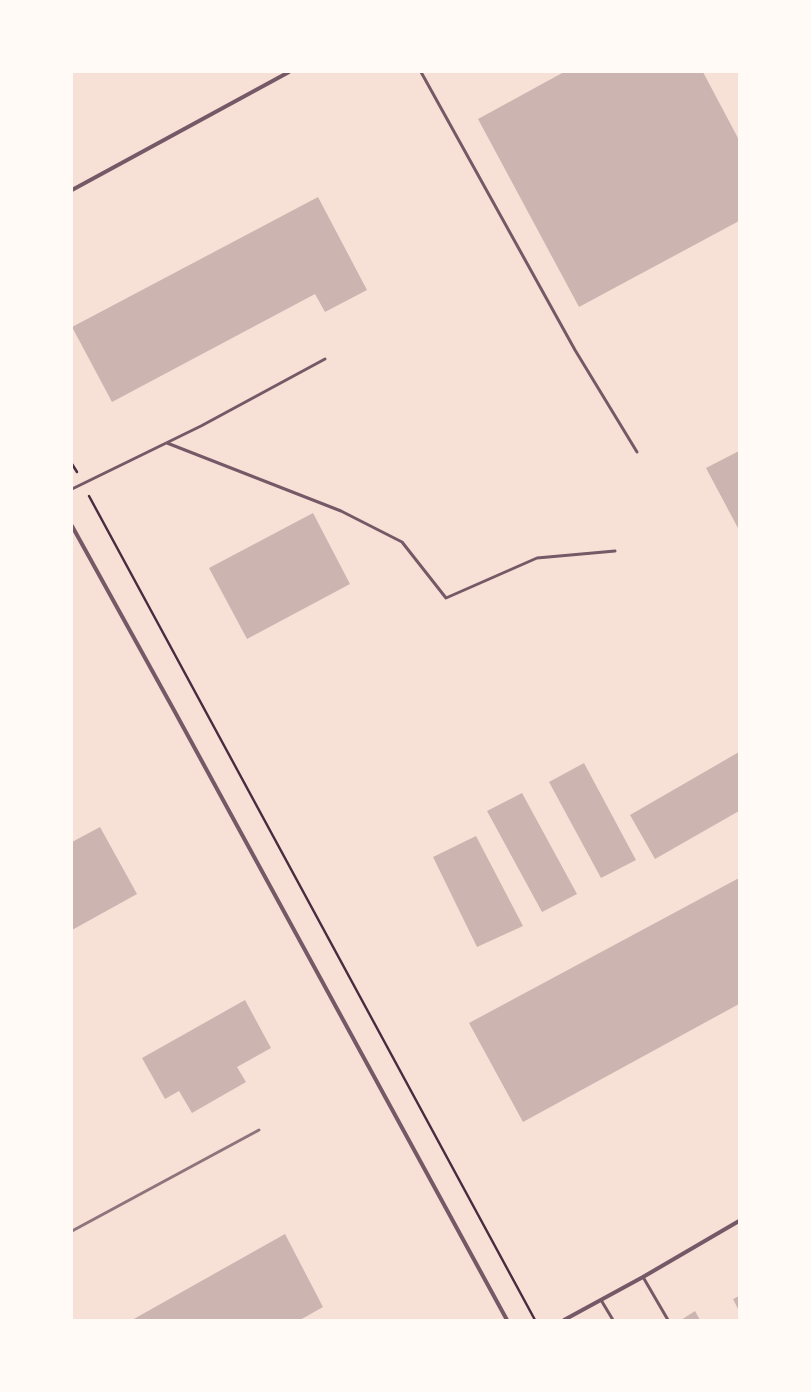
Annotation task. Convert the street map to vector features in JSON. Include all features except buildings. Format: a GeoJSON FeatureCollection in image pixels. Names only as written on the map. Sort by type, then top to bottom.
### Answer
{"type":"FeatureCollection","features":[{"type":"Feature","properties":{"kind":"street"},"geometry":{"type":"LineString","coordinates":[[72,190],[289,72]]}},
{"type":"Feature","properties":{"kind":"street"},"geometry":{"type":"LineString","coordinates":[[72,526],[183,726],[507,1320]]}},
{"type":"Feature","properties":{"kind":"street"},"geometry":{"type":"LineString","coordinates":[[564,1320],[643,1277],[739,1221]]}},
{"type":"Feature","properties":{"kind":"lane"},"geometry":{"type":"LineString","coordinates":[[421,72],[575,350],[637,452]]}},
{"type":"Feature","properties":{"kind":"lane"},"geometry":{"type":"LineString","coordinates":[[72,490],[201,426],[324,359]]}},
{"type":"Feature","properties":{"kind":"lane"},"geometry":{"type":"LineString","coordinates":[[167,443],[341,511],[402,542],[446,598],[537,558],[615,551]]}},
{"type":"Feature","properties":{"kind":"lane"},"geometry":{"type":"LineString","coordinates":[[643,1277],[668,1320]]}},
{"type":"Feature","properties":{"kind":"lane"},"geometry":{"type":"LineString","coordinates":[[601,1300],[613,1320]]}},
{"type":"Feature","properties":{"kind":"path"},"geometry":{"type":"LineString","coordinates":[[72,464],[535,1320]]}},
{"type":"Feature","properties":{"kind":"railway"},"geometry":{"type":"LineString","coordinates":[[72,1231],[259,1130]]}}]}
